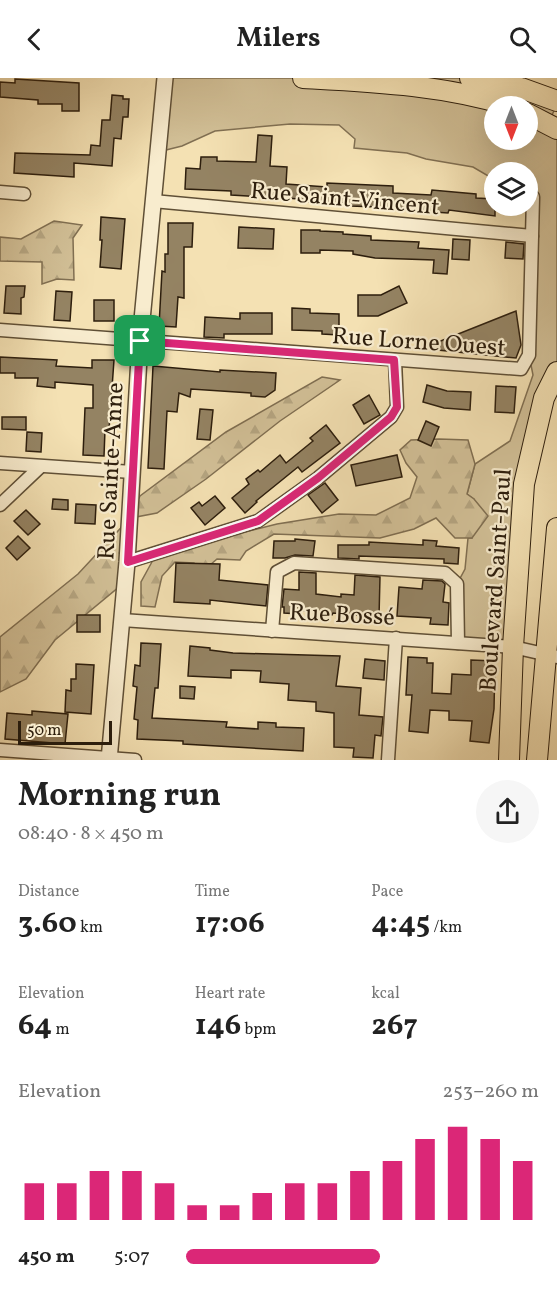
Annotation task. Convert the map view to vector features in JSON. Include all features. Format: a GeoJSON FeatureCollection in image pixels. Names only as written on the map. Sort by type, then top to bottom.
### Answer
{"type":"FeatureCollection","features":[{"type":"Feature","properties":{"kind":"main road"},"geometry":{"type":"LineString","coordinates":[[303,78],[427,87],[484,98]]}},
{"type":"Feature","properties":{"kind":"main road"},"geometry":{"type":"LineString","coordinates":[[470,78],[521,88],[557,101]]}},
{"type":"Feature","properties":{"kind":"main road"},"geometry":{"type":"LineString","coordinates":[[538,119],[557,129]]}},
{"type":"Feature","properties":{"kind":"main road","name":"Boulevard Saint-Paul"},"geometry":{"type":"LineString","coordinates":[[509,760],[513,647],[524,483],[544,398],[557,372]]}},
{"type":"Feature","properties":{"kind":"main road"},"geometry":{"type":"LineString","coordinates":[[537,760],[552,657],[557,528]]}},
{"type":"Feature","properties":{"kind":"street","name":"Rue Sainte-Anne"},"geometry":{"type":"LineString","coordinates":[[109,759],[128,562],[140,341],[165,78]]}},
{"type":"Feature","properties":{"kind":"street"},"geometry":{"type":"LineString","coordinates":[[0,192],[24,194]]}},
{"type":"Feature","properties":{"kind":"street","name":"Rue Saint-Vincent"},"geometry":{"type":"LineString","coordinates":[[153,201],[532,236]]}},
{"type":"Feature","properties":{"kind":"street","name":"Rue Lorne Ouest"},"geometry":{"type":"LineString","coordinates":[[0,330],[521,369],[529,355],[533,216]]}},
{"type":"Feature","properties":{"kind":"street"},"geometry":{"type":"LineString","coordinates":[[128,562],[258,521],[318,478],[391,417],[397,407],[394,360]]}},
{"type":"Feature","properties":{"kind":"street"},"geometry":{"type":"LineString","coordinates":[[0,463],[132,472]]}},
{"type":"Feature","properties":{"kind":"street"},"geometry":{"type":"LineString","coordinates":[[0,505],[40,467]]}},
{"type":"Feature","properties":{"kind":"street"},"geometry":{"type":"LineString","coordinates":[[272,631],[277,572],[294,563],[445,573],[457,584],[458,642]]}},
{"type":"Feature","properties":{"kind":"street","name":"Rue Bossé"},"geometry":{"type":"LineString","coordinates":[[122,620],[458,642],[513,647],[552,657]]}},
{"type":"Feature","properties":{"kind":"street"},"geometry":{"type":"LineString","coordinates":[[388,760],[396,638]]}},
{"type":"Feature","properties":{"kind":"street"},"geometry":{"type":"LineString","coordinates":[[0,750],[135,760]]}},
{"type":"Feature","properties":{"kind":"green space"},"geometry":{"type":"Polygon","coordinates":[[[164,78],[470,78],[530,96],[484,96],[484,150],[538,150],[538,98],[557,104],[548,124],[557,129],[557,372],[544,398],[513,647],[458,643],[457,584],[465,569],[468,538],[472,538],[474,499],[467,494],[475,464],[510,441],[533,375],[529,355],[528,216],[538,216],[538,162],[484,162],[484,174],[473,167],[426,159],[407,153],[354,148],[355,139],[339,125],[290,124],[215,131],[182,146],[158,152],[164,78]]]}},
{"type":"Feature","properties":{"kind":"green space"},"geometry":{"type":"Polygon","coordinates":[[[54,221],[82,225],[73,238],[74,280],[57,279],[42,284],[42,262],[0,261],[0,237],[21,239],[54,221]]]}},
{"type":"Feature","properties":{"kind":"green space"},"geometry":{"type":"Polygon","coordinates":[[[322,377],[340,380],[280,421],[206,479],[157,513],[131,518],[120,586],[55,640],[26,679],[0,692],[0,637],[78,574],[130,518],[140,496],[226,432],[322,377]]]}},
{"type":"Feature","properties":{"kind":"green space"},"geometry":{"type":"Polygon","coordinates":[[[411,440],[468,440],[475,464],[467,494],[488,516],[472,538],[455,538],[436,518],[414,529],[380,538],[274,534],[246,551],[240,560],[217,559],[202,572],[194,563],[175,562],[162,576],[155,607],[141,606],[141,582],[153,560],[204,542],[277,524],[339,514],[376,515],[410,498],[417,477],[406,463],[400,450],[411,440]]]}},
{"type":"Feature","properties":{"kind":"building"},"geometry":{"type":"Polygon","coordinates":[[[15,79],[79,83],[79,111],[62,111],[62,104],[38,104],[38,100],[0,97],[0,82],[15,83],[15,79]]]}},
{"type":"Feature","properties":{"kind":"building"},"geometry":{"type":"Polygon","coordinates":[[[112,95],[129,99],[128,117],[123,117],[121,139],[114,138],[112,166],[74,163],[74,177],[14,173],[15,153],[90,155],[91,145],[100,146],[102,120],[110,120],[112,95]]]}},
{"type":"Feature","properties":{"kind":"building"},"geometry":{"type":"Polygon","coordinates":[[[258,135],[272,136],[270,166],[287,167],[286,184],[327,187],[327,183],[393,186],[393,193],[431,195],[432,190],[476,194],[476,198],[484,198],[484,215],[449,210],[448,213],[404,210],[404,208],[351,206],[351,203],[300,202],[300,199],[231,195],[231,191],[185,189],[186,168],[200,169],[201,157],[217,157],[217,161],[256,162],[258,135]]]}},
{"type":"Feature","properties":{"kind":"building"},"geometry":{"type":"Polygon","coordinates":[[[101,217],[125,219],[121,269],[100,267],[101,217]]]}},
{"type":"Feature","properties":{"kind":"building"},"geometry":{"type":"Polygon","coordinates":[[[168,223],[193,223],[192,247],[184,247],[184,298],[178,297],[176,327],[159,326],[162,271],[165,272],[165,254],[168,254],[168,223]]]}},
{"type":"Feature","properties":{"kind":"building"},"geometry":{"type":"Polygon","coordinates":[[[239,227],[274,229],[273,249],[238,248],[239,227]]]}},
{"type":"Feature","properties":{"kind":"building"},"geometry":{"type":"Polygon","coordinates":[[[301,230],[371,236],[371,240],[419,242],[418,248],[449,250],[447,274],[433,273],[434,260],[375,258],[353,254],[353,251],[320,250],[320,253],[301,253],[301,230]]]}},
{"type":"Feature","properties":{"kind":"building"},"geometry":{"type":"Polygon","coordinates":[[[453,239],[470,240],[469,260],[452,259],[453,239]]]}},
{"type":"Feature","properties":{"kind":"building"},"geometry":{"type":"Polygon","coordinates":[[[506,242],[524,244],[523,259],[505,258],[506,242]]]}},
{"type":"Feature","properties":{"kind":"building"},"geometry":{"type":"Polygon","coordinates":[[[6,286],[25,286],[24,297],[21,298],[21,314],[4,313],[6,286]]]}},
{"type":"Feature","properties":{"kind":"building"},"geometry":{"type":"Polygon","coordinates":[[[399,286],[407,303],[378,316],[358,316],[358,295],[381,295],[399,286]]]}},
{"type":"Feature","properties":{"kind":"building"},"geometry":{"type":"Polygon","coordinates":[[[56,291],[72,292],[70,321],[54,320],[56,291]]]}},
{"type":"Feature","properties":{"kind":"building"},"geometry":{"type":"Polygon","coordinates":[[[94,300],[114,300],[114,321],[94,321],[94,300]]]}},
{"type":"Feature","properties":{"kind":"building"},"geometry":{"type":"Polygon","coordinates":[[[292,308],[310,309],[310,313],[339,314],[339,335],[322,334],[322,331],[292,330],[292,308]]]}},
{"type":"Feature","properties":{"kind":"building"},"geometry":{"type":"Polygon","coordinates":[[[516,311],[521,345],[516,358],[438,350],[438,342],[516,311]]]}},
{"type":"Feature","properties":{"kind":"building"},"geometry":{"type":"Polygon","coordinates":[[[240,313],[272,313],[272,334],[224,334],[224,338],[204,337],[205,317],[240,319],[240,313]]]}},
{"type":"Feature","properties":{"kind":"building"},"geometry":{"type":"Polygon","coordinates":[[[0,357],[57,360],[56,366],[92,368],[92,360],[114,360],[109,430],[105,430],[104,456],[83,455],[85,408],[93,408],[93,385],[55,382],[55,388],[37,386],[38,378],[15,378],[15,373],[0,373],[0,357]]]}},
{"type":"Feature","properties":{"kind":"building"},"geometry":{"type":"Polygon","coordinates":[[[153,366],[220,372],[220,370],[276,373],[275,390],[265,397],[251,396],[251,393],[191,389],[190,397],[179,393],[177,412],[167,411],[164,469],[148,468],[153,366]]]}},
{"type":"Feature","properties":{"kind":"building"},"geometry":{"type":"Polygon","coordinates":[[[427,385],[447,391],[471,392],[470,410],[444,408],[423,402],[427,385]]]}},
{"type":"Feature","properties":{"kind":"building"},"geometry":{"type":"Polygon","coordinates":[[[496,386],[516,387],[514,413],[495,412],[496,386]]]}},
{"type":"Feature","properties":{"kind":"building"},"geometry":{"type":"Polygon","coordinates":[[[369,395],[380,415],[364,424],[353,405],[369,395]]]}},
{"type":"Feature","properties":{"kind":"building"},"geometry":{"type":"Polygon","coordinates":[[[200,409],[213,410],[210,440],[197,439],[200,409]]]}},
{"type":"Feature","properties":{"kind":"building"},"geometry":{"type":"Polygon","coordinates":[[[2,417],[26,417],[26,430],[2,429],[2,417]]]}},
{"type":"Feature","properties":{"kind":"building"},"geometry":{"type":"Polygon","coordinates":[[[426,421],[439,427],[431,446],[418,440],[426,421]]]}},
{"type":"Feature","properties":{"kind":"building"},"geometry":{"type":"Polygon","coordinates":[[[326,425],[340,443],[302,472],[298,467],[256,501],[245,513],[232,498],[249,484],[246,479],[258,470],[260,472],[280,455],[286,463],[313,441],[310,438],[326,425]]]}},
{"type":"Feature","properties":{"kind":"building"},"geometry":{"type":"Polygon","coordinates":[[[27,432],[42,433],[41,452],[26,451],[27,432]]]}},
{"type":"Feature","properties":{"kind":"building"},"geometry":{"type":"Polygon","coordinates":[[[397,455],[402,477],[356,486],[351,465],[397,455]]]}},
{"type":"Feature","properties":{"kind":"building"},"geometry":{"type":"Polygon","coordinates":[[[325,483],[338,500],[322,513],[308,495],[325,483]]]}},
{"type":"Feature","properties":{"kind":"building"},"geometry":{"type":"Polygon","coordinates":[[[215,496],[225,508],[205,525],[191,508],[199,502],[202,506],[215,496]]]}},
{"type":"Feature","properties":{"kind":"building"},"geometry":{"type":"Polygon","coordinates":[[[53,499],[68,500],[68,510],[52,509],[53,499]]]}},
{"type":"Feature","properties":{"kind":"building"},"geometry":{"type":"Polygon","coordinates":[[[76,504],[96,505],[95,524],[75,523],[76,504]]]}},
{"type":"Feature","properties":{"kind":"building"},"geometry":{"type":"Polygon","coordinates":[[[26,510],[40,524],[28,535],[14,521],[26,510]]]}},
{"type":"Feature","properties":{"kind":"building"},"geometry":{"type":"Polygon","coordinates":[[[18,536],[30,548],[17,560],[6,548],[18,536]]]}},
{"type":"Feature","properties":{"kind":"building"},"geometry":{"type":"Polygon","coordinates":[[[295,539],[315,541],[313,556],[295,555],[273,558],[274,541],[295,541],[295,539]]]}},
{"type":"Feature","properties":{"kind":"building"},"geometry":{"type":"Polygon","coordinates":[[[423,540],[437,541],[436,546],[459,548],[458,564],[444,563],[444,559],[359,556],[359,559],[338,558],[338,545],[369,545],[369,542],[423,545],[423,540]]]}},
{"type":"Feature","properties":{"kind":"building"},"geometry":{"type":"Polygon","coordinates":[[[176,563],[220,564],[219,580],[268,585],[266,606],[210,600],[210,604],[174,602],[176,563]]]}},
{"type":"Feature","properties":{"kind":"building"},"geometry":{"type":"Polygon","coordinates":[[[299,572],[316,573],[316,594],[341,597],[341,594],[354,595],[355,575],[380,577],[379,617],[333,613],[332,615],[299,610],[299,614],[284,613],[284,607],[282,607],[284,589],[299,590],[299,572]]]}},
{"type":"Feature","properties":{"kind":"building"},"geometry":{"type":"Polygon","coordinates":[[[423,580],[442,581],[445,584],[443,602],[449,603],[448,625],[430,624],[431,618],[397,616],[399,587],[422,589],[423,580]]]}},
{"type":"Feature","properties":{"kind":"building"},"geometry":{"type":"Polygon","coordinates":[[[77,615],[100,615],[100,632],[77,632],[77,615]]]}},
{"type":"Feature","properties":{"kind":"building"},"geometry":{"type":"Polygon","coordinates":[[[141,643],[161,644],[158,688],[155,688],[152,718],[227,722],[226,727],[258,729],[258,722],[276,723],[276,727],[304,728],[303,751],[137,739],[138,720],[134,719],[137,687],[133,686],[135,665],[140,666],[141,643]]]}},
{"type":"Feature","properties":{"kind":"building"},"geometry":{"type":"Polygon","coordinates":[[[190,646],[233,653],[340,656],[336,686],[361,688],[359,715],[383,717],[381,736],[375,735],[373,758],[353,757],[354,748],[334,747],[334,713],[316,711],[316,702],[288,700],[289,684],[260,682],[261,671],[231,670],[231,678],[188,676],[190,646]]]}},
{"type":"Feature","properties":{"kind":"building"},"geometry":{"type":"Polygon","coordinates":[[[408,657],[427,658],[427,663],[433,663],[432,693],[451,694],[452,674],[471,675],[471,660],[495,661],[494,709],[489,743],[470,741],[472,721],[449,720],[449,711],[430,710],[428,733],[409,731],[412,695],[406,695],[408,657]]]}},
{"type":"Feature","properties":{"kind":"building"},"geometry":{"type":"Polygon","coordinates":[[[365,659],[385,661],[384,680],[363,678],[365,659]]]}},
{"type":"Feature","properties":{"kind":"building"},"geometry":{"type":"Polygon","coordinates":[[[76,664],[94,665],[91,714],[65,712],[66,690],[71,691],[71,679],[76,679],[76,664]]]}},
{"type":"Feature","properties":{"kind":"building"},"geometry":{"type":"Polygon","coordinates":[[[180,686],[195,687],[194,699],[180,698],[180,686]]]}},
{"type":"Feature","properties":{"kind":"building"},"geometry":{"type":"Polygon","coordinates":[[[32,711],[68,714],[65,744],[5,739],[7,713],[32,715],[32,711]]]}},
{"type":"Feature","properties":{"kind":"route"},"geometry":{"type":"LineString","coordinates":[[140,341],[394,360],[397,407],[391,417],[318,478],[258,521],[128,562],[140,341]]}}]}
